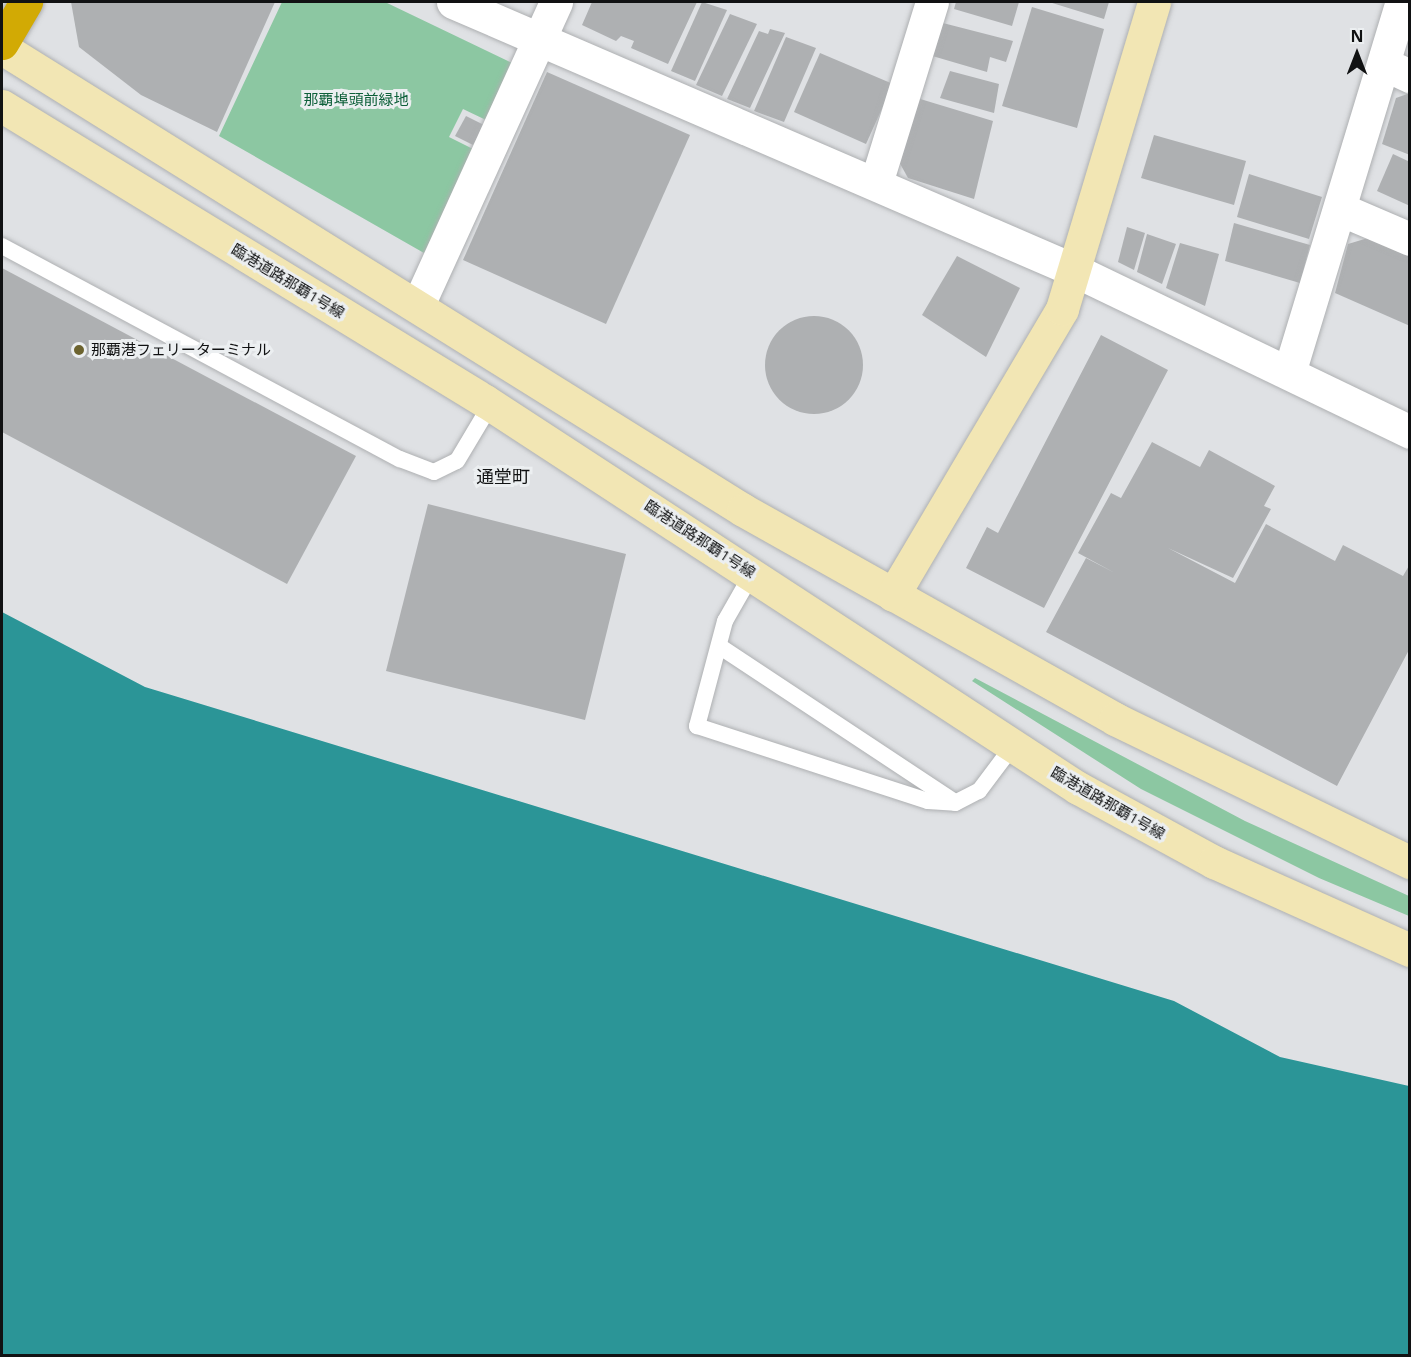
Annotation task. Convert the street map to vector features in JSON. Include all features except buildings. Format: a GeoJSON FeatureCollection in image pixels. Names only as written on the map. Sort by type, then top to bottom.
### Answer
{"type":"FeatureCollection","features":[{"type":"Feature","properties":{"kind":"highway"},"geometry":{"type":"LineString","coordinates":[[2,45],[26,2]]}},
{"type":"Feature","properties":{"kind":"street"},"geometry":{"type":"LineString","coordinates":[[453,2],[1076,271],[1410,432]]}},
{"type":"Feature","properties":{"kind":"street"},"geometry":{"type":"LineString","coordinates":[[418,305],[556,2]]}},
{"type":"Feature","properties":{"kind":"street"},"geometry":{"type":"LineString","coordinates":[[876,183],[932,2]]}},
{"type":"Feature","properties":{"kind":"street"},"geometry":{"type":"LineString","coordinates":[[893,595],[1062,309],[1076,271],[1154,2]]}},
{"type":"Feature","properties":{"kind":"street"},"geometry":{"type":"LineString","coordinates":[[1289,373],[1340,208],[1397,70],[1402,2]]}},
{"type":"Feature","properties":{"kind":"street"},"geometry":{"type":"LineString","coordinates":[[2,45],[743,510],[1205,766],[1410,862]]}},
{"type":"Feature","properties":{"kind":"street","name":"臨港道路那覇1号線"},"geometry":{"type":"LineString","coordinates":[[2,105],[491,404],[753,572],[1012,747],[1214,862],[1410,950]]}},
{"type":"Feature","properties":{"kind":"street"},"geometry":{"type":"LineString","coordinates":[[1340,208],[1410,239]]}},
{"type":"Feature","properties":{"kind":"lane"},"geometry":{"type":"LineString","coordinates":[[2,246],[434,472],[456,461],[491,404]]}},
{"type":"Feature","properties":{"kind":"lane"},"geometry":{"type":"LineString","coordinates":[[753,572],[725,621],[697,726],[928,801],[956,803],[979,791],[1012,747]]}},
{"type":"Feature","properties":{"kind":"lane"},"geometry":{"type":"LineString","coordinates":[[719,646],[956,803]]}},
{"type":"Feature","properties":{"kind":"green space","name":"那覇埠頭前緑地"},"geometry":{"type":"Polygon","coordinates":[[[282,2],[385,2],[514,64],[486,120],[463,109],[449,137],[475,150],[424,253],[219,136],[282,2]]]}},
{"type":"Feature","properties":{"kind":"green space"},"geometry":{"type":"Polygon","coordinates":[[[975,678],[1245,821],[1409,896],[1409,916],[1319,878],[1141,789],[972,681],[975,678]]]}},
{"type":"Feature","properties":{"kind":"water"},"geometry":{"type":"Polygon","coordinates":[[[2,612],[145,687],[1174,1001],[1280,1057],[1409,1086],[1409,1355],[2,1355],[2,612]]]}},
{"type":"Feature","properties":{"kind":"place","name":"那覇港フェリーターミナル"},"geometry":{"type":"Point","coordinates":[79,350]}},
{"type":"Feature","properties":{"kind":"district","name":"通堂町"},"geometry":{"type":"Point","coordinates":[503,476]}}]}
